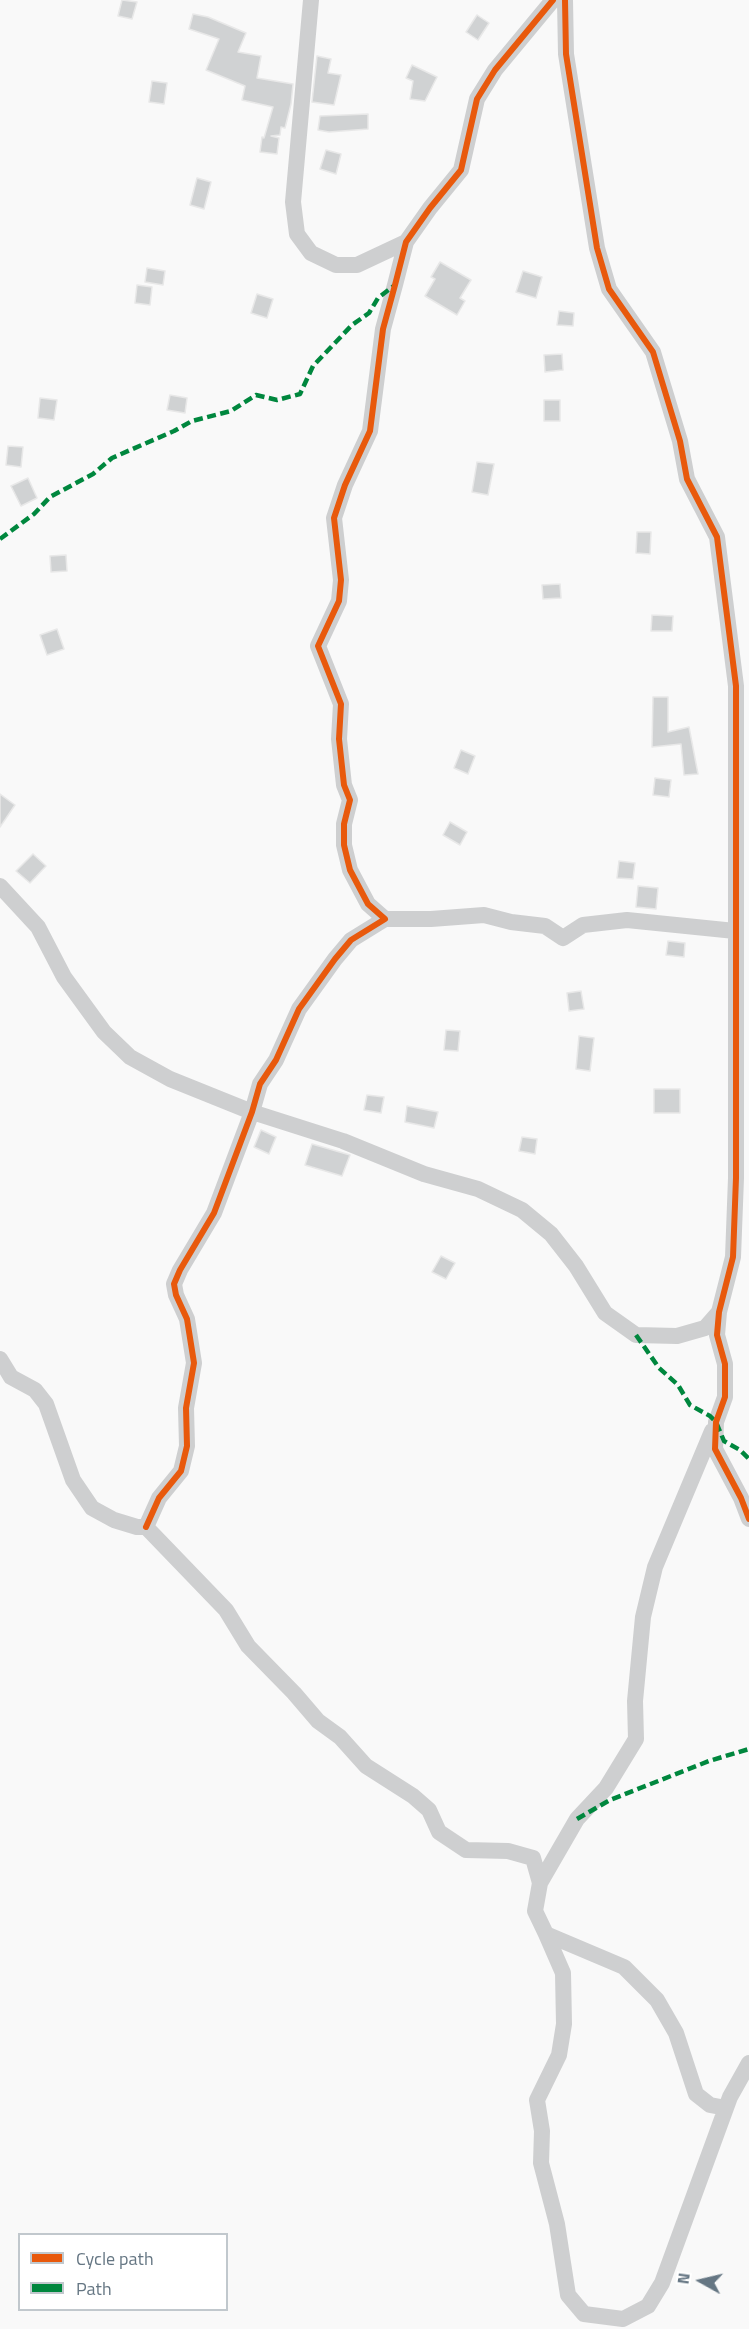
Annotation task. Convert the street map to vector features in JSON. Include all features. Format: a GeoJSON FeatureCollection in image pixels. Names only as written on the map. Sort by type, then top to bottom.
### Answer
{"type":"FeatureCollection","features":[{"type":"Feature","properties":{"kind":"street"},"geometry":{"type":"LineString","coordinates":[[311,0],[293,202],[297,234],[311,253],[336,265],[357,265],[406,242]]}},
{"type":"Feature","properties":{"kind":"street"},"geometry":{"type":"LineString","coordinates":[[385,919],[368,904],[350,870],[344,844],[344,824],[350,800],[344,785],[339,739],[341,704],[318,646],[339,601],[341,572],[334,518],[345,484],[370,431],[383,329],[406,242],[430,207],[461,170],[477,99],[495,70],[553,0]]}},
{"type":"Feature","properties":{"kind":"street"},"geometry":{"type":"LineString","coordinates":[[565,0],[566,54],[597,248],[609,289],[653,352],[680,441],[687,479],[717,537],[736,686],[736,1178],[733,1257],[719,1312],[717,1335],[725,1364],[725,1397],[655,1567],[643,1617],[635,1701],[636,1739],[606,1788],[577,1819],[540,1883],[535,1911],[563,1973],[564,2024],[559,2055],[537,2100],[542,2131],[541,2163],[557,2224],[568,2295],[584,2314],[623,2319],[648,2306],[662,2283],[726,2108],[749,2064]]}},
{"type":"Feature","properties":{"kind":"street"},"geometry":{"type":"LineString","coordinates":[[0,886],[38,927],[64,977],[104,1032],[130,1057],[170,1079],[252,1112],[343,1141],[424,1174],[478,1189],[522,1210],[551,1234],[576,1266],[605,1313],[636,1335],[677,1336],[705,1328],[719,1312]]}},
{"type":"Feature","properties":{"kind":"street"},"geometry":{"type":"LineString","coordinates":[[146,1527],[159,1498],[181,1471],[187,1446],[186,1408],[194,1363],[187,1319],[176,1295],[174,1284],[214,1213],[252,1112],[260,1084],[276,1060],[299,1009],[335,958],[351,940],[385,919],[431,919],[484,915],[511,922],[545,926],[563,938],[583,926],[627,920],[735,931]]}},
{"type":"Feature","properties":{"kind":"street"},"geometry":{"type":"LineString","coordinates":[[0,1359],[11,1377],[35,1390],[46,1404],[73,1480],[92,1508],[114,1520],[136,1527],[146,1527],[226,1610],[248,1646],[269,1670],[294,1693],[318,1721],[340,1737],[366,1766],[413,1796],[429,1810],[439,1832],[466,1851],[508,1851],[533,1858],[540,1883]]}},
{"type":"Feature","properties":{"kind":"street"},"geometry":{"type":"LineString","coordinates":[[716,1422],[716,1449],[749,1519]]}},
{"type":"Feature","properties":{"kind":"street"},"geometry":{"type":"LineString","coordinates":[[546,1934],[624,1967],[657,2000],[676,2033],[696,2094],[710,2105],[726,2108]]}},
{"type":"Feature","properties":{"kind":"building"},"geometry":{"type":"Polygon","coordinates":[[[122,0],[137,2],[132,19],[118,16],[122,0]]]}},
{"type":"Feature","properties":{"kind":"building"},"geometry":{"type":"Polygon","coordinates":[[[193,14],[208,17],[246,33],[238,52],[261,56],[257,78],[293,84],[285,128],[281,127],[280,135],[271,136],[279,138],[277,154],[260,152],[262,137],[264,138],[273,107],[242,100],[245,86],[206,70],[219,39],[189,29],[193,14]]]}},
{"type":"Feature","properties":{"kind":"building"},"geometry":{"type":"Polygon","coordinates":[[[477,15],[489,23],[478,40],[466,32],[477,15]]]}},
{"type":"Feature","properties":{"kind":"building"},"geometry":{"type":"Polygon","coordinates":[[[317,56],[331,59],[328,73],[341,75],[334,105],[312,102],[317,56]]]}},
{"type":"Feature","properties":{"kind":"building"},"geometry":{"type":"Polygon","coordinates":[[[412,65],[437,77],[425,101],[410,99],[413,81],[406,78],[412,65]]]}},
{"type":"Feature","properties":{"kind":"building"},"geometry":{"type":"Polygon","coordinates":[[[152,81],[167,83],[164,104],[149,102],[152,81]]]}},
{"type":"Feature","properties":{"kind":"building"},"geometry":{"type":"Polygon","coordinates":[[[368,114],[368,129],[329,132],[318,130],[320,116],[368,114]]]}},
{"type":"Feature","properties":{"kind":"building"},"geometry":{"type":"Polygon","coordinates":[[[326,150],[341,154],[336,174],[320,169],[326,150]]]}},
{"type":"Feature","properties":{"kind":"building"},"geometry":{"type":"Polygon","coordinates":[[[197,178],[211,182],[204,209],[190,205],[197,178]]]}},
{"type":"Feature","properties":{"kind":"building"},"geometry":{"type":"Polygon","coordinates":[[[440,262],[471,280],[460,298],[465,301],[457,315],[425,296],[435,279],[431,277],[440,262]]]}},
{"type":"Feature","properties":{"kind":"building"},"geometry":{"type":"Polygon","coordinates":[[[147,268],[165,271],[163,285],[145,282],[147,268]]]}},
{"type":"Feature","properties":{"kind":"building"},"geometry":{"type":"Polygon","coordinates":[[[523,271],[542,277],[536,298],[516,292],[523,271]]]}},
{"type":"Feature","properties":{"kind":"building"},"geometry":{"type":"Polygon","coordinates":[[[137,285],[152,287],[150,305],[135,303],[137,285]]]}},
{"type":"Feature","properties":{"kind":"building"},"geometry":{"type":"Polygon","coordinates":[[[257,294],[273,299],[267,318],[251,313],[257,294]]]}},
{"type":"Feature","properties":{"kind":"building"},"geometry":{"type":"Polygon","coordinates":[[[559,311],[574,313],[573,326],[557,325],[559,311]]]}},
{"type":"Feature","properties":{"kind":"building"},"geometry":{"type":"Polygon","coordinates":[[[562,354],[563,370],[545,372],[544,355],[562,354]]]}},
{"type":"Feature","properties":{"kind":"building"},"geometry":{"type":"Polygon","coordinates":[[[170,395],[187,398],[185,413],[167,410],[170,395]]]}},
{"type":"Feature","properties":{"kind":"building"},"geometry":{"type":"Polygon","coordinates":[[[40,398],[57,400],[54,420],[38,418],[40,398]]]}},
{"type":"Feature","properties":{"kind":"building"},"geometry":{"type":"Polygon","coordinates":[[[544,400],[560,400],[560,421],[544,421],[544,400]]]}},
{"type":"Feature","properties":{"kind":"building"},"geometry":{"type":"Polygon","coordinates":[[[8,446],[23,447],[21,467],[6,465],[8,446]]]}},
{"type":"Feature","properties":{"kind":"building"},"geometry":{"type":"Polygon","coordinates":[[[477,462],[494,464],[488,495],[472,492],[477,462]]]}},
{"type":"Feature","properties":{"kind":"building"},"geometry":{"type":"Polygon","coordinates":[[[28,478],[37,498],[21,506],[11,486],[28,478]]]}},
{"type":"Feature","properties":{"kind":"building"},"geometry":{"type":"Polygon","coordinates":[[[637,532],[651,532],[650,554],[636,553],[637,532]]]}},
{"type":"Feature","properties":{"kind":"building"},"geometry":{"type":"Polygon","coordinates":[[[66,555],[67,571],[51,572],[50,556],[66,555]]]}},
{"type":"Feature","properties":{"kind":"building"},"geometry":{"type":"Polygon","coordinates":[[[560,584],[561,598],[543,599],[542,585],[560,584]]]}},
{"type":"Feature","properties":{"kind":"building"},"geometry":{"type":"Polygon","coordinates":[[[652,615],[673,616],[672,631],[651,631],[652,615]]]}},
{"type":"Feature","properties":{"kind":"building"},"geometry":{"type":"Polygon","coordinates":[[[57,629],[64,649],[47,655],[40,635],[57,629]]]}},
{"type":"Feature","properties":{"kind":"building"},"geometry":{"type":"Polygon","coordinates":[[[653,697],[668,697],[668,732],[689,727],[698,774],[684,775],[681,744],[652,747],[653,697]]]}},
{"type":"Feature","properties":{"kind":"building"},"geometry":{"type":"Polygon","coordinates":[[[461,750],[475,756],[468,774],[454,768],[461,750]]]}},
{"type":"Feature","properties":{"kind":"building"},"geometry":{"type":"Polygon","coordinates":[[[655,778],[671,780],[669,797],[653,795],[655,778]]]}},
{"type":"Feature","properties":{"kind":"building"},"geometry":{"type":"Polygon","coordinates":[[[0,794],[15,805],[0,827],[0,794]]]}},
{"type":"Feature","properties":{"kind":"building"},"geometry":{"type":"Polygon","coordinates":[[[450,822],[467,832],[460,845],[443,835],[450,822]]]}},
{"type":"Feature","properties":{"kind":"building"},"geometry":{"type":"Polygon","coordinates":[[[33,854],[46,866],[30,883],[16,871],[33,854]]]}},
{"type":"Feature","properties":{"kind":"building"},"geometry":{"type":"Polygon","coordinates":[[[619,861],[635,863],[633,879],[617,878],[619,861]]]}},
{"type":"Feature","properties":{"kind":"building"},"geometry":{"type":"Polygon","coordinates":[[[638,886],[658,888],[656,909],[636,907],[638,886]]]}},
{"type":"Feature","properties":{"kind":"building"},"geometry":{"type":"Polygon","coordinates":[[[668,941],[685,943],[684,957],[666,955],[668,941]]]}},
{"type":"Feature","properties":{"kind":"building"},"geometry":{"type":"Polygon","coordinates":[[[581,991],[584,1009],[569,1011],[567,993],[581,991]]]}},
{"type":"Feature","properties":{"kind":"building"},"geometry":{"type":"Polygon","coordinates":[[[446,1030],[460,1031],[458,1051],[444,1050],[446,1030]]]}},
{"type":"Feature","properties":{"kind":"building"},"geometry":{"type":"Polygon","coordinates":[[[579,1036],[594,1038],[590,1071],[576,1069],[579,1036]]]}},
{"type":"Feature","properties":{"kind":"building"},"geometry":{"type":"Polygon","coordinates":[[[654,1089],[680,1089],[680,1113],[654,1113],[654,1089]]]}},
{"type":"Feature","properties":{"kind":"building"},"geometry":{"type":"Polygon","coordinates":[[[367,1095],[384,1097],[381,1113],[364,1110],[367,1095]]]}},
{"type":"Feature","properties":{"kind":"building"},"geometry":{"type":"Polygon","coordinates":[[[407,1106],[438,1112],[434,1128],[405,1122],[407,1106]]]}},
{"type":"Feature","properties":{"kind":"building"},"geometry":{"type":"Polygon","coordinates":[[[261,1130],[276,1137],[269,1154],[254,1147],[261,1130]]]}},
{"type":"Feature","properties":{"kind":"building"},"geometry":{"type":"Polygon","coordinates":[[[522,1137],[537,1139],[535,1154],[519,1151],[522,1137]]]}},
{"type":"Feature","properties":{"kind":"building"},"geometry":{"type":"Polygon","coordinates":[[[312,1144],[350,1155],[342,1176],[305,1165],[312,1144]]]}},
{"type":"Feature","properties":{"kind":"building"},"geometry":{"type":"Polygon","coordinates":[[[441,1256],[455,1263],[446,1279],[432,1272],[441,1256]]]}},
{"type":"Feature","properties":{"kind":"marked path"},"geometry":{"type":"LineString","coordinates":[[0,539],[34,514],[50,497],[93,474],[112,458],[192,421],[231,411],[256,395],[277,400],[300,394],[313,366],[352,325],[369,313],[378,298],[395,285]]}},
{"type":"Feature","properties":{"kind":"marked path"},"geometry":{"type":"LineString","coordinates":[[636,1335],[659,1368],[678,1385],[690,1405],[710,1416],[716,1422],[724,1441],[740,1450],[749,1459]]}},
{"type":"Feature","properties":{"kind":"marked path"},"geometry":{"type":"LineString","coordinates":[[577,1819],[610,1800],[709,1761],[749,1749]]}},
{"type":"Feature","properties":{"kind":"cycle path"},"geometry":{"type":"LineString","coordinates":[[146,1527],[159,1498],[181,1471],[187,1446],[186,1408],[194,1363],[187,1319],[176,1295],[174,1284],[214,1213],[252,1112],[260,1084],[276,1060],[299,1009],[351,940],[385,919],[368,904],[350,870],[344,845],[344,824],[350,800],[344,785],[339,739],[341,704],[318,646],[339,601],[341,580],[334,518],[345,485],[370,431],[383,329],[406,242],[461,170],[477,99],[495,70],[553,0]]}},
{"type":"Feature","properties":{"kind":"cycle path"},"geometry":{"type":"LineString","coordinates":[[565,0],[566,54],[597,248],[609,289],[653,352],[680,441],[687,479],[717,537],[736,686],[736,1178],[733,1257],[719,1312],[717,1335],[725,1364],[725,1397],[716,1422],[715,1449],[741,1498],[749,1519]]}}]}
